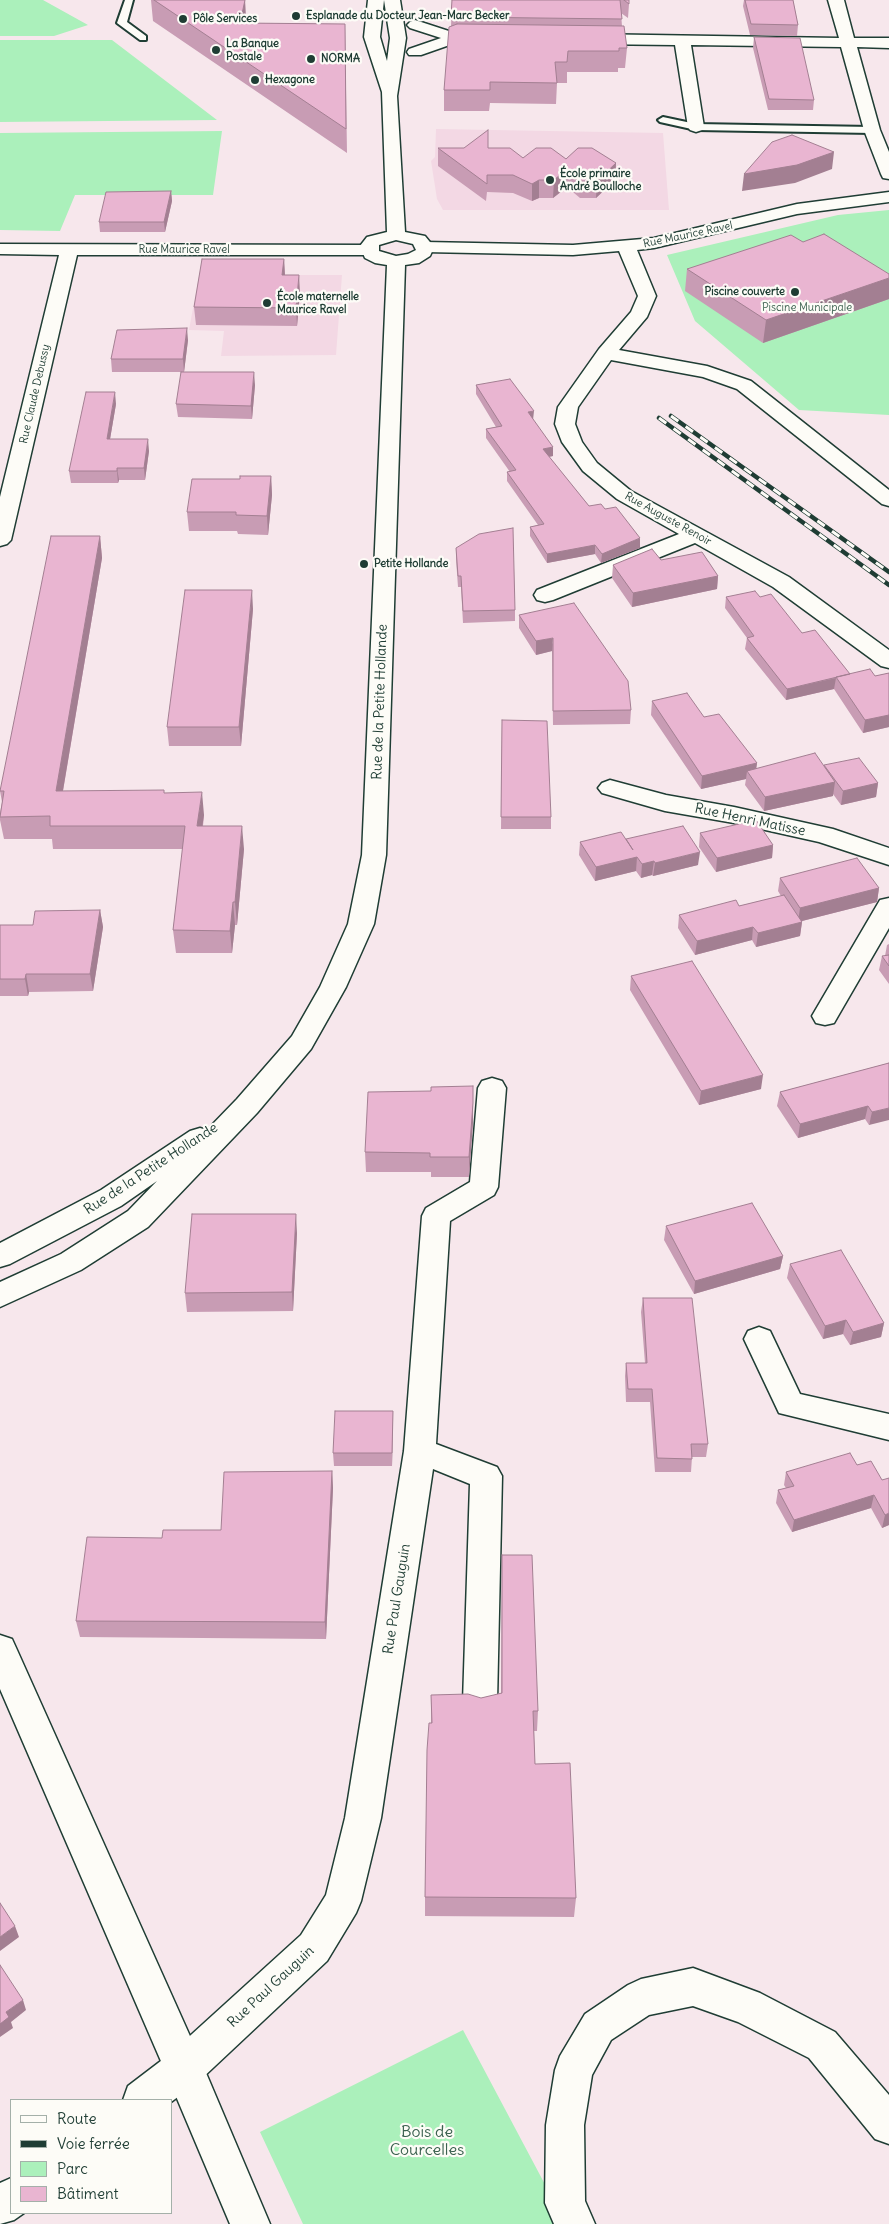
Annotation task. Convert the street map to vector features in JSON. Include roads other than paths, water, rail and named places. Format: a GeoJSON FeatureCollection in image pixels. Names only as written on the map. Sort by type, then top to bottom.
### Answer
{"type":"FeatureCollection","features":[{"type":"Feature","properties":{"kind":"street"},"geometry":{"type":"LineString","coordinates":[[376,0],[372,37],[389,96]]}},
{"type":"Feature","properties":{"kind":"street"},"geometry":{"type":"LineString","coordinates":[[392,0],[398,38],[389,96],[396,235]]}},
{"type":"Feature","properties":{"kind":"street"},"geometry":{"type":"LineString","coordinates":[[836,0],[872,130],[889,174]]}},
{"type":"Feature","properties":{"kind":"street"},"geometry":{"type":"LineString","coordinates":[[415,25],[456,38],[476,38]]}},
{"type":"Feature","properties":{"kind":"street"},"geometry":{"type":"LineString","coordinates":[[415,52],[456,38]]}},
{"type":"Feature","properties":{"kind":"street"},"geometry":{"type":"LineString","coordinates":[[575,39],[889,42]]}},
{"type":"Feature","properties":{"kind":"street"},"geometry":{"type":"LineString","coordinates":[[682,40],[696,127]]}},
{"type":"Feature","properties":{"kind":"street","name":"Rue Maurice Ravel"},"geometry":{"type":"LineString","coordinates":[[425,248],[573,250],[654,243],[797,209],[889,197]]}},
{"type":"Feature","properties":{"kind":"street"},"geometry":{"type":"LineString","coordinates":[[396,235],[419,240],[425,248],[420,256],[396,261],[375,257],[369,250],[369,246],[373,241],[396,235]]}},
{"type":"Feature","properties":{"kind":"street","name":"Rue Auguste Renoir"},"geometry":{"type":"LineString","coordinates":[[626,246],[647,296],[640,313],[606,353],[568,407],[564,424],[572,442],[590,468],[624,495],[781,582],[889,661]]}},
{"type":"Feature","properties":{"kind":"street","name":"Rue Maurice Ravel"},"geometry":{"type":"LineString","coordinates":[[0,249],[369,250]]}},
{"type":"Feature","properties":{"kind":"street","name":"Rue Claude Debussy"},"geometry":{"type":"LineString","coordinates":[[0,540],[69,249]]}},
{"type":"Feature","properties":{"kind":"street","name":"Rue de la Petite Hollande"},"geometry":{"type":"LineString","coordinates":[[0,1295],[71,1262],[138,1219],[247,1106],[302,1042],[333,988],[362,924],[374,855],[396,261]]}},
{"type":"Feature","properties":{"kind":"street"},"geometry":{"type":"LineString","coordinates":[[606,353],[707,372],[744,385],[889,500]]}},
{"type":"Feature","properties":{"kind":"street"},"geometry":{"type":"LineString","coordinates":[[545,596],[696,535]]}},
{"type":"Feature","properties":{"kind":"street","name":"Rue Henri Matisse"},"geometry":{"type":"LineString","coordinates":[[610,788],[665,803],[734,815],[824,835],[889,857]]}},
{"type":"Feature","properties":{"kind":"street"},"geometry":{"type":"LineString","coordinates":[[825,1016],[889,906]]}},
{"type":"Feature","properties":{"kind":"street","name":"Rue Paul Gauguin"},"geometry":{"type":"LineString","coordinates":[[143,2099],[184,2068],[314,1948],[343,1901],[363,1818],[420,1451],[436,1216],[484,1187],[492,1088]]}},
{"type":"Feature","properties":{"kind":"street","name":"Rue de la Petite Hollande"},"geometry":{"type":"LineString","coordinates":[[0,1256],[111,1198],[247,1106]]}},
{"type":"Feature","properties":{"kind":"street"},"geometry":{"type":"LineString","coordinates":[[759,1339],[790,1404],[889,1427]]}},
{"type":"Feature","properties":{"kind":"street"},"geometry":{"type":"LineString","coordinates":[[420,1451],[486,1476],[480,1702]]}},
{"type":"Feature","properties":{"kind":"street"},"geometry":{"type":"LineString","coordinates":[[0,1650],[184,2068],[250,2224]]}},
{"type":"Feature","properties":{"kind":"street"},"geometry":{"type":"LineString","coordinates":[[575,2224],[565,2203],[565,2125],[574,2070],[598,2027],[641,1998],[693,1987],[747,2006],[822,2045],[889,2125]]}},
{"type":"Feature","properties":{"kind":"lane"},"geometry":{"type":"LineString","coordinates":[[129,0],[122,23],[143,38]]}},
{"type":"Feature","properties":{"kind":"lane"},"geometry":{"type":"LineString","coordinates":[[663,120],[696,127],[872,130]]}},
{"type":"Feature","properties":{"kind":"railway"},"geometry":{"type":"LineString","coordinates":[[671,416],[889,572]]}},
{"type":"Feature","properties":{"kind":"railway"},"geometry":{"type":"LineString","coordinates":[[659,418],[889,585]]}},
{"type":"Feature","properties":{"kind":"place","name":"Esplanade du Docteur Jean-Marc Becker"},"geometry":{"type":"Point","coordinates":[296,16]}},
{"type":"Feature","properties":{"kind":"place","name":"Pôle Services"},"geometry":{"type":"Point","coordinates":[183,19]}},
{"type":"Feature","properties":{"kind":"place","name":"La Banque Postale"},"geometry":{"type":"Point","coordinates":[216,50]}},
{"type":"Feature","properties":{"kind":"place","name":"NORMA"},"geometry":{"type":"Point","coordinates":[311,59]}},
{"type":"Feature","properties":{"kind":"place","name":"Hexagone"},"geometry":{"type":"Point","coordinates":[255,80]}},
{"type":"Feature","properties":{"kind":"place","name":"École primaire André Boulloche"},"geometry":{"type":"Point","coordinates":[550,180]}},
{"type":"Feature","properties":{"kind":"place","name":"Piscine couverte"},"geometry":{"type":"Point","coordinates":[795,292]}},
{"type":"Feature","properties":{"kind":"place","name":"École maternelle Maurice Ravel"},"geometry":{"type":"Point","coordinates":[267,303]}},
{"type":"Feature","properties":{"kind":"place","name":"Petite Hollande"},"geometry":{"type":"Point","coordinates":[364,564]}},
{"type":"Feature","properties":{"kind":"park label","name":"Piscine Municipale"},"geometry":{"type":"Point","coordinates":[807,308]}},
{"type":"Feature","properties":{"kind":"park label","name":"Bois de Courcelles"},"geometry":{"type":"Point","coordinates":[427,2141]}}]}
